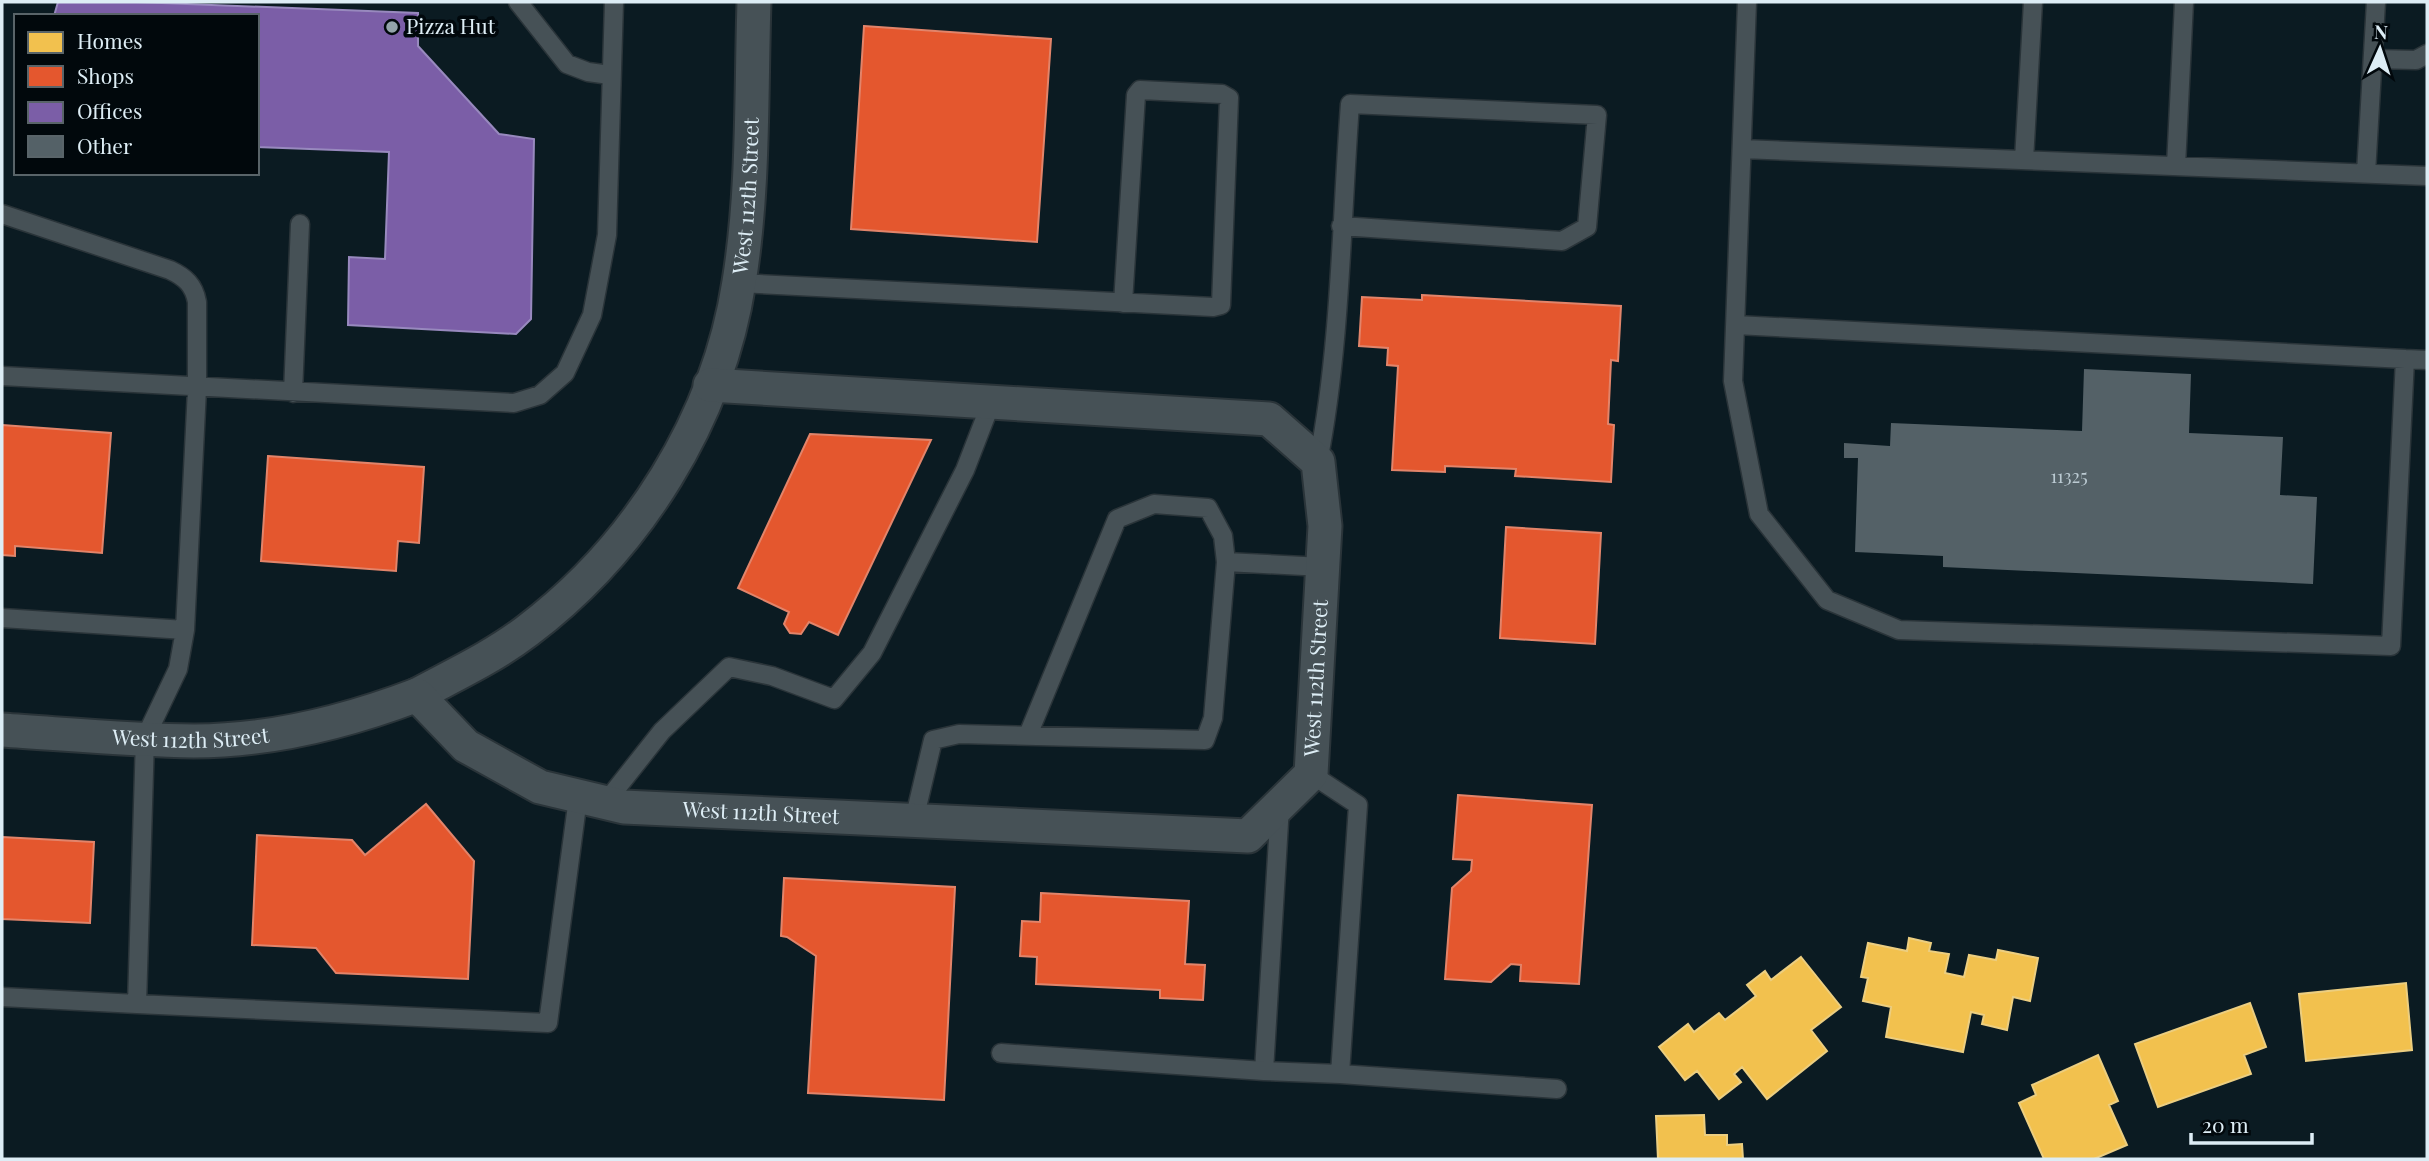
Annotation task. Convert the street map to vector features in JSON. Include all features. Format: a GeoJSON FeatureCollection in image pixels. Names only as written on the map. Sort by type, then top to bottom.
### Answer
{"type":"FeatureCollection","features":[{"type":"Feature","properties":{"kind":"street","name":"West 112th Street"},"geometry":{"type":"LineString","coordinates":[[2,730],[195,741],[281,734],[377,710],[417,695],[489,657],[518,637],[591,575],[651,502],[691,432],[710,385],[739,283],[747,216],[754,2]]}},
{"type":"Feature","properties":{"kind":"street"},"geometry":{"type":"LineString","coordinates":[[710,385],[1269,419],[1318,462]]}},
{"type":"Feature","properties":{"kind":"street","name":"West 112th Street"},"geometry":{"type":"LineString","coordinates":[[417,695],[466,746],[540,787],[624,807],[1248,836],[1311,774],[1325,526],[1318,462]]}},
{"type":"Feature","properties":{"kind":"lane"},"geometry":{"type":"LineString","coordinates":[[518,2],[567,64],[589,72],[610,75]]}},
{"type":"Feature","properties":{"kind":"lane"},"geometry":{"type":"LineString","coordinates":[[2,376],[197,389],[514,403],[540,395],[565,373],[592,315],[607,235],[614,2]]}},
{"type":"Feature","properties":{"kind":"lane"},"geometry":{"type":"LineString","coordinates":[[1747,2],[1733,381],[1759,514],[1827,600],[1899,630],[2391,646],[2405,359]]}},
{"type":"Feature","properties":{"kind":"lane"},"geometry":{"type":"LineString","coordinates":[[2024,160],[2033,2]]}},
{"type":"Feature","properties":{"kind":"lane"},"geometry":{"type":"LineString","coordinates":[[2176,166],[2184,2]]}},
{"type":"Feature","properties":{"kind":"lane"},"geometry":{"type":"LineString","coordinates":[[2367,173],[2376,2]]}},
{"type":"Feature","properties":{"kind":"lane"},"geometry":{"type":"LineString","coordinates":[[2374,59],[2416,60],[2427,54]]}},
{"type":"Feature","properties":{"kind":"lane"},"geometry":{"type":"LineString","coordinates":[[739,283],[1123,303],[1221,305],[1228,98],[1222,94],[1140,90],[1136,95],[1123,303]]}},
{"type":"Feature","properties":{"kind":"lane"},"geometry":{"type":"LineString","coordinates":[[1318,462],[1329,406],[1341,226],[1350,104],[1597,116],[1587,227],[1562,241],[1341,226]]}},
{"type":"Feature","properties":{"kind":"lane"},"geometry":{"type":"LineString","coordinates":[[1742,149],[2427,176]]}},
{"type":"Feature","properties":{"kind":"lane"},"geometry":{"type":"LineString","coordinates":[[2,214],[184,277],[196,293],[197,389],[185,630],[178,669],[145,738],[137,1004]]}},
{"type":"Feature","properties":{"kind":"lane"},"geometry":{"type":"LineString","coordinates":[[293,393],[300,224]]}},
{"type":"Feature","properties":{"kind":"lane"},"geometry":{"type":"LineString","coordinates":[[1736,326],[2427,360]]}},
{"type":"Feature","properties":{"kind":"lane"},"geometry":{"type":"LineString","coordinates":[[2,997],[548,1023],[592,800],[729,667],[772,676],[834,699],[872,653],[965,470],[991,403]]}},
{"type":"Feature","properties":{"kind":"lane"},"geometry":{"type":"LineString","coordinates":[[914,820],[933,740],[959,734],[1205,740],[1213,718],[1226,562],[1223,536],[1208,508],[1154,504],[1117,519],[1028,735]]}},
{"type":"Feature","properties":{"kind":"lane"},"geometry":{"type":"LineString","coordinates":[[1226,562],[1323,567]]}},
{"type":"Feature","properties":{"kind":"lane"},"geometry":{"type":"LineString","coordinates":[[2,618],[185,630]]}},
{"type":"Feature","properties":{"kind":"lane"},"geometry":{"type":"LineString","coordinates":[[1311,774],[1358,805],[1340,1074]]}},
{"type":"Feature","properties":{"kind":"lane"},"geometry":{"type":"LineString","coordinates":[[1264,1070],[1280,806]]}},
{"type":"Feature","properties":{"kind":"lane"},"geometry":{"type":"LineString","coordinates":[[1001,1053],[1557,1089]]}},
{"type":"Feature","properties":{"kind":"building: Homes"},"geometry":{"type":"Polygon","coordinates":[[[1909,938],[1931,943],[1929,951],[1949,954],[1945,973],[1964,977],[1969,955],[1996,960],[1998,950],[2038,958],[2030,1001],[2013,997],[2007,1030],[1982,1024],[1984,1015],[1971,1012],[1963,1052],[1886,1037],[1891,1007],[1863,1001],[1868,978],[1861,977],[1868,943],[1907,951],[1909,938]]]}},
{"type":"Feature","properties":{"kind":"building: Homes"},"geometry":{"type":"Polygon","coordinates":[[[1801,957],[1841,1007],[1811,1030],[1827,1051],[1767,1099],[1742,1067],[1734,1074],[1741,1082],[1719,1099],[1697,1071],[1685,1080],[1659,1047],[1688,1024],[1694,1032],[1719,1013],[1725,1020],[1756,996],[1747,985],[1765,971],[1771,980],[1801,957]]]}},
{"type":"Feature","properties":{"kind":"building: Homes"},"geometry":{"type":"Polygon","coordinates":[[[2406,983],[2412,1050],[2306,1061],[2299,994],[2406,983]]]}},
{"type":"Feature","properties":{"kind":"building: Homes"},"geometry":{"type":"Polygon","coordinates":[[[2250,1003],[2266,1047],[2244,1055],[2251,1074],[2158,1107],[2135,1044],[2250,1003]]]}},
{"type":"Feature","properties":{"kind":"building: Homes"},"geometry":{"type":"Polygon","coordinates":[[[2098,1055],[2118,1101],[2109,1105],[2127,1145],[2094,1159],[2044,1159],[2019,1103],[2036,1095],[2032,1085],[2098,1055]]]}},
{"type":"Feature","properties":{"kind":"building: Homes"},"geometry":{"type":"Polygon","coordinates":[[[1704,1115],[1705,1135],[1727,1135],[1727,1145],[1742,1144],[1743,1159],[1658,1159],[1656,1116],[1704,1115]]]}},
{"type":"Feature","properties":{"kind":"building: Shops"},"geometry":{"type":"Polygon","coordinates":[[[864,26],[1051,39],[1037,242],[851,229],[864,26]]]}},
{"type":"Feature","properties":{"kind":"building: Shops"},"geometry":{"type":"Polygon","coordinates":[[[1422,295],[1621,306],[1618,361],[1611,360],[1608,424],[1614,425],[1611,482],[1515,476],[1516,469],[1445,466],[1445,472],[1392,470],[1398,366],[1387,365],[1388,348],[1359,346],[1362,297],[1422,300],[1422,295]]]}},
{"type":"Feature","properties":{"kind":"building: Shops"},"geometry":{"type":"Polygon","coordinates":[[[2,425],[111,433],[102,553],[15,546],[15,556],[2,555],[2,425]]]}},
{"type":"Feature","properties":{"kind":"building: Shops"},"geometry":{"type":"Polygon","coordinates":[[[810,434],[931,440],[838,635],[809,622],[801,634],[790,633],[784,624],[789,612],[738,588],[810,434]]]}},
{"type":"Feature","properties":{"kind":"building: Shops"},"geometry":{"type":"Polygon","coordinates":[[[268,456],[424,467],[419,543],[398,541],[396,571],[261,561],[268,456]]]}},
{"type":"Feature","properties":{"kind":"building: Shops"},"geometry":{"type":"Polygon","coordinates":[[[1506,527],[1601,533],[1595,644],[1500,638],[1506,527]]]}},
{"type":"Feature","properties":{"kind":"building: Shops"},"geometry":{"type":"Polygon","coordinates":[[[1458,795],[1592,805],[1579,984],[1520,981],[1521,965],[1511,964],[1491,982],[1445,979],[1452,888],[1471,871],[1472,860],[1453,859],[1458,795]]]}},
{"type":"Feature","properties":{"kind":"building: Shops"},"geometry":{"type":"Polygon","coordinates":[[[426,804],[474,861],[468,979],[336,973],[316,948],[252,945],[257,835],[352,840],[365,855],[426,804]]]}},
{"type":"Feature","properties":{"kind":"building: Shops"},"geometry":{"type":"Polygon","coordinates":[[[2,837],[94,842],[90,923],[2,919],[2,837]]]}},
{"type":"Feature","properties":{"kind":"building: Shops"},"geometry":{"type":"Polygon","coordinates":[[[784,878],[955,887],[944,1100],[808,1093],[816,956],[787,937],[781,936],[784,878]]]}},
{"type":"Feature","properties":{"kind":"building: Shops"},"geometry":{"type":"Polygon","coordinates":[[[1041,893],[1189,901],[1185,964],[1205,965],[1203,1000],[1160,998],[1160,990],[1036,984],[1037,957],[1020,956],[1022,921],[1040,922],[1041,893]]]}},
{"type":"Feature","properties":{"kind":"building: Offices"},"geometry":{"type":"Polygon","coordinates":[[[58,2],[136,2],[418,13],[418,46],[499,134],[534,139],[531,319],[516,334],[348,325],[349,257],[385,259],[389,152],[259,147],[259,14],[55,14],[58,2]]]}},
{"type":"Feature","properties":{"kind":"building: Other"},"geometry":{"type":"Polygon","coordinates":[[[2084,369],[2191,374],[2189,433],[2283,437],[2280,495],[2317,497],[2313,584],[1943,567],[1943,556],[1855,552],[1858,458],[1844,458],[1844,443],[1890,446],[1891,423],[2082,431],[2084,369]]]}},
{"type":"Feature","properties":{"kind":"place","name":"Pizza Hut"},"geometry":{"type":"Point","coordinates":[392,27]}}]}
